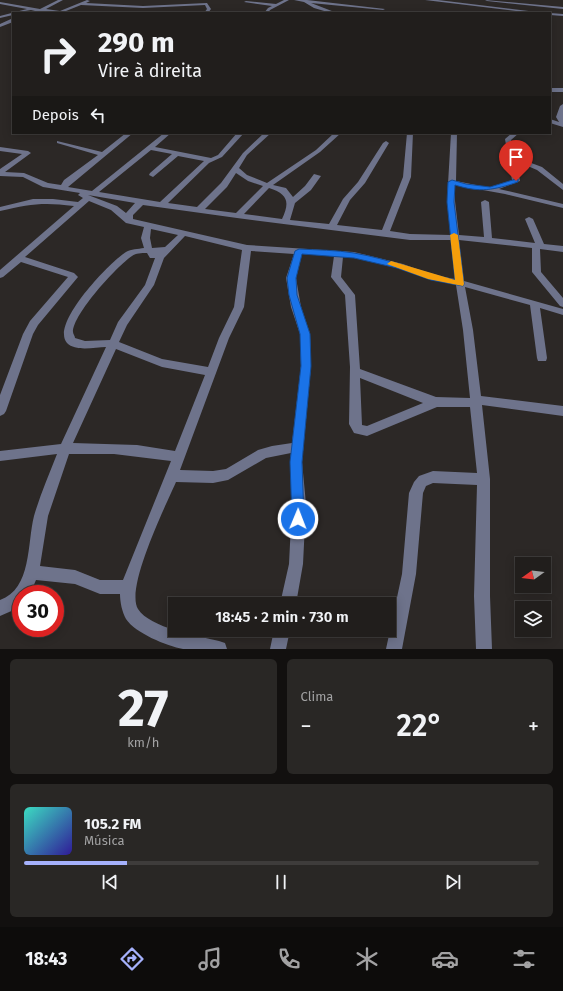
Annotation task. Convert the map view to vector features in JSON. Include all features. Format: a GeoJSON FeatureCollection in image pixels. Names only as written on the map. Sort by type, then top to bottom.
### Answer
{"type":"FeatureCollection","features":[{"type":"Feature","properties":{"kind":"street"},"geometry":{"type":"LineString","coordinates":[[40,10],[61,0]]}},
{"type":"Feature","properties":{"kind":"street"},"geometry":{"type":"LineString","coordinates":[[0,3],[32,11],[40,10],[54,12],[68,10],[90,0]]}},
{"type":"Feature","properties":{"kind":"street"},"geometry":{"type":"LineString","coordinates":[[188,0],[189,3],[192,4]]}},
{"type":"Feature","properties":{"kind":"street"},"geometry":{"type":"LineString","coordinates":[[267,12],[276,5],[288,0]]}},
{"type":"Feature","properties":{"kind":"street"},"geometry":{"type":"LineString","coordinates":[[296,0],[381,12],[387,4]]}},
{"type":"Feature","properties":{"kind":"street"},"geometry":{"type":"LineString","coordinates":[[427,0],[535,12]]}},
{"type":"Feature","properties":{"kind":"street"},"geometry":{"type":"LineString","coordinates":[[487,0],[563,8]]}},
{"type":"Feature","properties":{"kind":"street"},"geometry":{"type":"LineString","coordinates":[[123,7],[133,1]]}},
{"type":"Feature","properties":{"kind":"street"},"geometry":{"type":"LineString","coordinates":[[159,1],[164,6]]}},
{"type":"Feature","properties":{"kind":"street"},"geometry":{"type":"LineString","coordinates":[[305,1],[315,7],[332,12]]}},
{"type":"Feature","properties":{"kind":"street"},"geometry":{"type":"LineString","coordinates":[[246,2],[276,5]]}},
{"type":"Feature","properties":{"kind":"street"},"geometry":{"type":"LineString","coordinates":[[82,4],[123,7],[207,4],[207,12]]}},
{"type":"Feature","properties":{"kind":"street"},"geometry":{"type":"LineString","coordinates":[[183,12],[192,4]]}},
{"type":"Feature","properties":{"kind":"street"},"geometry":{"type":"LineString","coordinates":[[68,10],[76,12]]}},
{"type":"Feature","properties":{"kind":"street"},"geometry":{"type":"LineString","coordinates":[[0,18],[12,14]]}},
{"type":"Feature","properties":{"kind":"street"},"geometry":{"type":"LineString","coordinates":[[551,14],[563,15]]}},
{"type":"Feature","properties":{"kind":"street"},"geometry":{"type":"LineString","coordinates":[[0,18],[11,21]]}},
{"type":"Feature","properties":{"kind":"street"},"geometry":{"type":"LineString","coordinates":[[0,26],[11,21]]}},
{"type":"Feature","properties":{"kind":"street"},"geometry":{"type":"LineString","coordinates":[[551,90],[563,90]]}},
{"type":"Feature","properties":{"kind":"street"},"geometry":{"type":"LineString","coordinates":[[563,106],[559,117],[563,124]]}},
{"type":"Feature","properties":{"kind":"street"},"geometry":{"type":"LineString","coordinates":[[551,121],[563,124]]}},
{"type":"Feature","properties":{"kind":"street"},"geometry":{"type":"LineString","coordinates":[[66,188],[67,182],[129,134]]}},
{"type":"Feature","properties":{"kind":"street"},"geometry":{"type":"LineString","coordinates":[[95,192],[167,134]]}},
{"type":"Feature","properties":{"kind":"street"},"geometry":{"type":"LineString","coordinates":[[163,204],[184,182],[212,160],[220,156],[240,134]]}},
{"type":"Feature","properties":{"kind":"street"},"geometry":{"type":"LineString","coordinates":[[199,210],[224,185],[245,154],[267,134]]}},
{"type":"Feature","properties":{"kind":"street"},"geometry":{"type":"LineString","coordinates":[[237,216],[268,185],[318,151],[337,134]]}},
{"type":"Feature","properties":{"kind":"street"},"geometry":{"type":"LineString","coordinates":[[385,233],[407,177],[410,134]]}},
{"type":"Feature","properties":{"kind":"street"},"geometry":{"type":"LineString","coordinates":[[454,134],[451,202],[460,284],[468,330],[484,479],[482,596],[484,649]]}},
{"type":"Feature","properties":{"kind":"street"},"geometry":{"type":"LineString","coordinates":[[490,189],[516,181],[508,139],[515,134]]}},
{"type":"Feature","properties":{"kind":"street"},"geometry":{"type":"LineString","coordinates":[[59,142],[103,154]]}},
{"type":"Feature","properties":{"kind":"street"},"geometry":{"type":"LineString","coordinates":[[332,227],[347,199],[361,183],[386,143]]}},
{"type":"Feature","properties":{"kind":"street"},"geometry":{"type":"LineString","coordinates":[[150,148],[212,160]]}},
{"type":"Feature","properties":{"kind":"street"},"geometry":{"type":"LineString","coordinates":[[0,149],[28,153],[1,174]]}},
{"type":"Feature","properties":{"kind":"street"},"geometry":{"type":"LineString","coordinates":[[152,174],[177,153]]}},
{"type":"Feature","properties":{"kind":"street"},"geometry":{"type":"LineString","coordinates":[[512,158],[549,174],[563,188]]}},
{"type":"Feature","properties":{"kind":"street"},"geometry":{"type":"LineString","coordinates":[[235,168],[246,178],[283,190],[290,198],[291,202],[291,208],[285,222]]}},
{"type":"Feature","properties":{"kind":"street"},"geometry":{"type":"LineString","coordinates":[[1,174],[24,175],[46,185],[95,192],[141,202],[237,216],[441,239],[455,242],[488,240],[563,249]]}},
{"type":"Feature","properties":{"kind":"street"},"geometry":{"type":"LineString","coordinates":[[291,202],[308,188],[317,176]]}},
{"type":"Feature","properties":{"kind":"street"},"geometry":{"type":"LineString","coordinates":[[452,182],[563,206]]}},
{"type":"Feature","properties":{"kind":"street"},"geometry":{"type":"LineString","coordinates":[[66,188],[114,208],[133,223],[182,235],[247,248],[339,254],[384,262],[431,277],[534,303],[563,312]]}},
{"type":"Feature","properties":{"kind":"street"},"geometry":{"type":"LineString","coordinates":[[0,275],[88,198]]}},
{"type":"Feature","properties":{"kind":"street"},"geometry":{"type":"LineString","coordinates":[[0,209],[33,201],[53,201],[80,205]]}},
{"type":"Feature","properties":{"kind":"street"},"geometry":{"type":"LineString","coordinates":[[128,219],[129,214],[141,202]]}},
{"type":"Feature","properties":{"kind":"street"},"geometry":{"type":"LineString","coordinates":[[485,202],[488,240]]}},
{"type":"Feature","properties":{"kind":"street"},"geometry":{"type":"LineString","coordinates":[[529,219],[538,247],[537,272],[563,304]]}},
{"type":"Feature","properties":{"kind":"street"},"geometry":{"type":"LineString","coordinates":[[148,226],[145,242],[157,263]]}},
{"type":"Feature","properties":{"kind":"street"},"geometry":{"type":"LineString","coordinates":[[26,585],[32,572],[41,516],[65,448],[122,324],[149,285],[157,263],[165,250],[182,235]]}},
{"type":"Feature","properties":{"kind":"street"},"geometry":{"type":"LineString","coordinates":[[219,649],[172,638],[149,628],[132,614],[128,601],[128,587],[133,569],[180,456],[224,338],[239,306],[247,248]]}},
{"type":"Feature","properties":{"kind":"street"},"geometry":{"type":"LineString","coordinates":[[165,250],[130,254],[100,281],[68,325],[68,336],[71,341],[79,344],[112,344],[157,362],[212,372]]}},
{"type":"Feature","properties":{"kind":"street"},"geometry":{"type":"LineString","coordinates":[[289,597],[296,564],[299,504],[296,462],[306,366],[305,334],[296,307],[291,278],[299,251]]}},
{"type":"Feature","properties":{"kind":"street"},"geometry":{"type":"LineString","coordinates":[[339,254],[336,277],[350,296],[355,372],[355,424],[358,429],[367,431],[436,402]]}},
{"type":"Feature","properties":{"kind":"street"},"geometry":{"type":"LineString","coordinates":[[0,411],[3,395],[28,334],[42,312],[73,277],[71,275],[18,258]]}},
{"type":"Feature","properties":{"kind":"street"},"geometry":{"type":"LineString","coordinates":[[534,303],[542,358]]}},
{"type":"Feature","properties":{"kind":"street"},"geometry":{"type":"LineString","coordinates":[[355,372],[374,377],[389,385],[436,402],[476,401],[563,411]]}},
{"type":"Feature","properties":{"kind":"street"},"geometry":{"type":"LineString","coordinates":[[0,456],[65,448],[151,451],[180,456]]}},
{"type":"Feature","properties":{"kind":"street"},"geometry":{"type":"LineString","coordinates":[[172,476],[213,477],[228,474],[262,454],[272,451],[298,448]]}},
{"type":"Feature","properties":{"kind":"street"},"geometry":{"type":"LineString","coordinates":[[394,649],[409,574],[416,493],[419,484],[426,478],[433,477],[484,479]]}},
{"type":"Feature","properties":{"kind":"street"},"geometry":{"type":"LineString","coordinates":[[32,572],[75,577],[100,587],[128,587]]}},
{"type":"Feature","properties":{"kind":"street"},"geometry":{"type":"LineString","coordinates":[[0,608],[12,603]]}},
{"type":"Feature","properties":{"kind":"street"},"geometry":{"type":"LineString","coordinates":[[278,649],[281,637]]}},
{"type":"Feature","properties":{"kind":"slow traffic"},"geometry":{"type":"LineString","coordinates":[[391,264],[431,277],[460,284],[454,235]]}},
{"type":"Feature","properties":{"kind":"route"},"geometry":{"type":"LineString","coordinates":[[298,519],[299,504],[296,462],[306,366],[305,334],[296,307],[291,278],[299,251],[354,255],[400,266],[431,277],[460,284],[451,202],[452,182],[465,186],[490,189],[516,181]]}}]}
